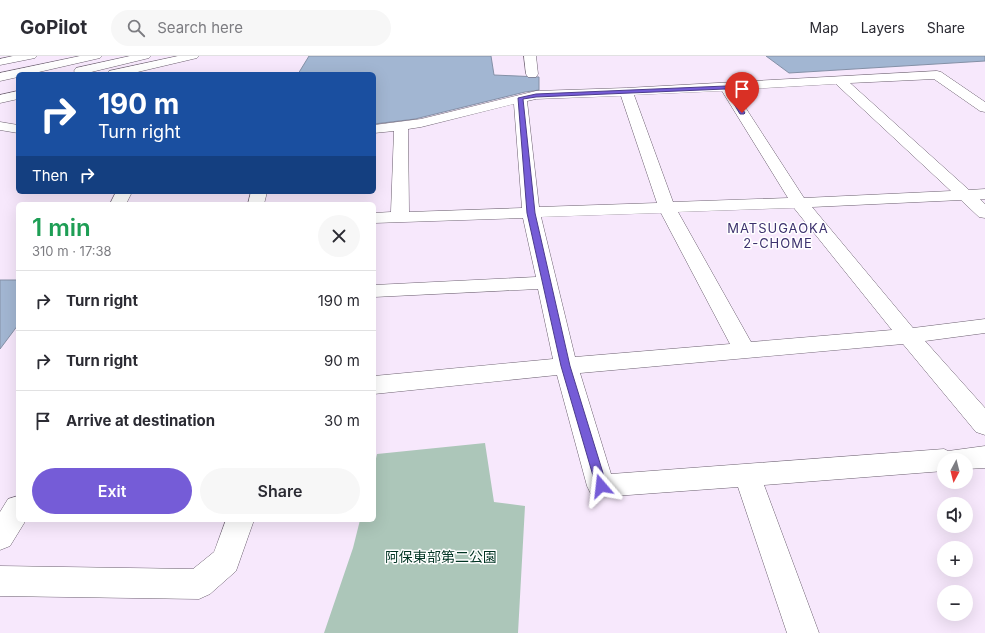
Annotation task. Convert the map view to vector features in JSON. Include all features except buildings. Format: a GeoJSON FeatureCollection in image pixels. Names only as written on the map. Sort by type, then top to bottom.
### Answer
{"type":"FeatureCollection","features":[{"type":"Feature","properties":{"kind":"main road"},"geometry":{"type":"LineString","coordinates":[[0,62],[31,56]]}},
{"type":"Feature","properties":{"kind":"main road"},"geometry":{"type":"LineString","coordinates":[[0,69],[60,56]]}},
{"type":"Feature","properties":{"kind":"main road"},"geometry":{"type":"LineString","coordinates":[[23,72],[96,56]]}},
{"type":"Feature","properties":{"kind":"main road"},"geometry":{"type":"LineString","coordinates":[[74,72],[145,56]]}},
{"type":"Feature","properties":{"kind":"main road"},"geometry":{"type":"LineString","coordinates":[[122,72],[193,56]]}},
{"type":"Feature","properties":{"kind":"main road"},"geometry":{"type":"LineString","coordinates":[[530,56],[532,74]]}},
{"type":"Feature","properties":{"kind":"main road"},"geometry":{"type":"LineString","coordinates":[[0,77],[16,74]]}},
{"type":"Feature","properties":{"kind":"main road"},"geometry":{"type":"LineString","coordinates":[[376,129],[421,123],[536,95],[626,92],[937,75],[985,108]]}},
{"type":"Feature","properties":{"kind":"main road"},"geometry":{"type":"LineString","coordinates":[[840,81],[985,213]]}},
{"type":"Feature","properties":{"kind":"main road"},"geometry":{"type":"LineString","coordinates":[[0,89],[16,85]]}},
{"type":"Feature","properties":{"kind":"main road"},"geometry":{"type":"LineString","coordinates":[[726,87],[799,203],[908,336],[985,425]]}},
{"type":"Feature","properties":{"kind":"main road"},"geometry":{"type":"LineString","coordinates":[[626,92],[667,208],[744,350]]}},
{"type":"Feature","properties":{"kind":"main road"},"geometry":{"type":"LineString","coordinates":[[0,100],[16,96]]}},
{"type":"Feature","properties":{"kind":"main road"},"geometry":{"type":"LineString","coordinates":[[520,98],[531,213],[566,366],[601,486],[937,461]]}},
{"type":"Feature","properties":{"kind":"main road"},"geometry":{"type":"LineString","coordinates":[[0,126],[16,129]]}},
{"type":"Feature","properties":{"kind":"main road"},"geometry":{"type":"LineString","coordinates":[[400,217],[401,126]]}},
{"type":"Feature","properties":{"kind":"main road"},"geometry":{"type":"LineString","coordinates":[[376,218],[799,203],[985,194]]}},
{"type":"Feature","properties":{"kind":"main road"},"geometry":{"type":"LineString","coordinates":[[376,291],[547,283]]}},
{"type":"Feature","properties":{"kind":"main road"},"geometry":{"type":"LineString","coordinates":[[376,385],[566,366],[908,336],[985,326]]}},
{"type":"Feature","properties":{"kind":"main road"},"geometry":{"type":"LineString","coordinates":[[973,459],[985,458]]}},
{"type":"Feature","properties":{"kind":"main road"},"geometry":{"type":"LineString","coordinates":[[747,475],[803,633]]}},
{"type":"Feature","properties":{"kind":"main road"},"geometry":{"type":"LineString","coordinates":[[0,538],[16,511]]}},
{"type":"Feature","properties":{"kind":"main road"},"geometry":{"type":"LineString","coordinates":[[0,581],[199,584],[225,561],[239,522]]}},
{"type":"Feature","properties":{"kind":"green space","name":"阿保東部第二公園"},"geometry":{"type":"Polygon","coordinates":[[[485,443],[494,502],[525,506],[518,633],[324,633],[353,548],[360,522],[376,522],[377,454],[485,443]]]}},
{"type":"Feature","properties":{"kind":"water"},"geometry":{"type":"Polygon","coordinates":[[[309,56],[491,56],[494,75],[539,77],[539,90],[525,92],[415,119],[376,124],[376,72],[299,72],[309,56]]]}},
{"type":"Feature","properties":{"kind":"water"},"geometry":{"type":"Polygon","coordinates":[[[766,56],[985,56],[985,61],[789,73],[766,56]]]}},
{"type":"Feature","properties":{"kind":"water"},"geometry":{"type":"Polygon","coordinates":[[[0,280],[16,280],[16,328],[0,349],[0,280]]]}},
{"type":"Feature","properties":{"kind":"district","name":"MATSUGAOKA 2-CHOME"},"geometry":{"type":"Point","coordinates":[778,236]}},
{"type":"Feature","properties":{"kind":"route"},"geometry":{"type":"LineString","coordinates":[[601,486],[566,366],[531,213],[520,98],[536,95],[726,87],[742,113]]}}]}
